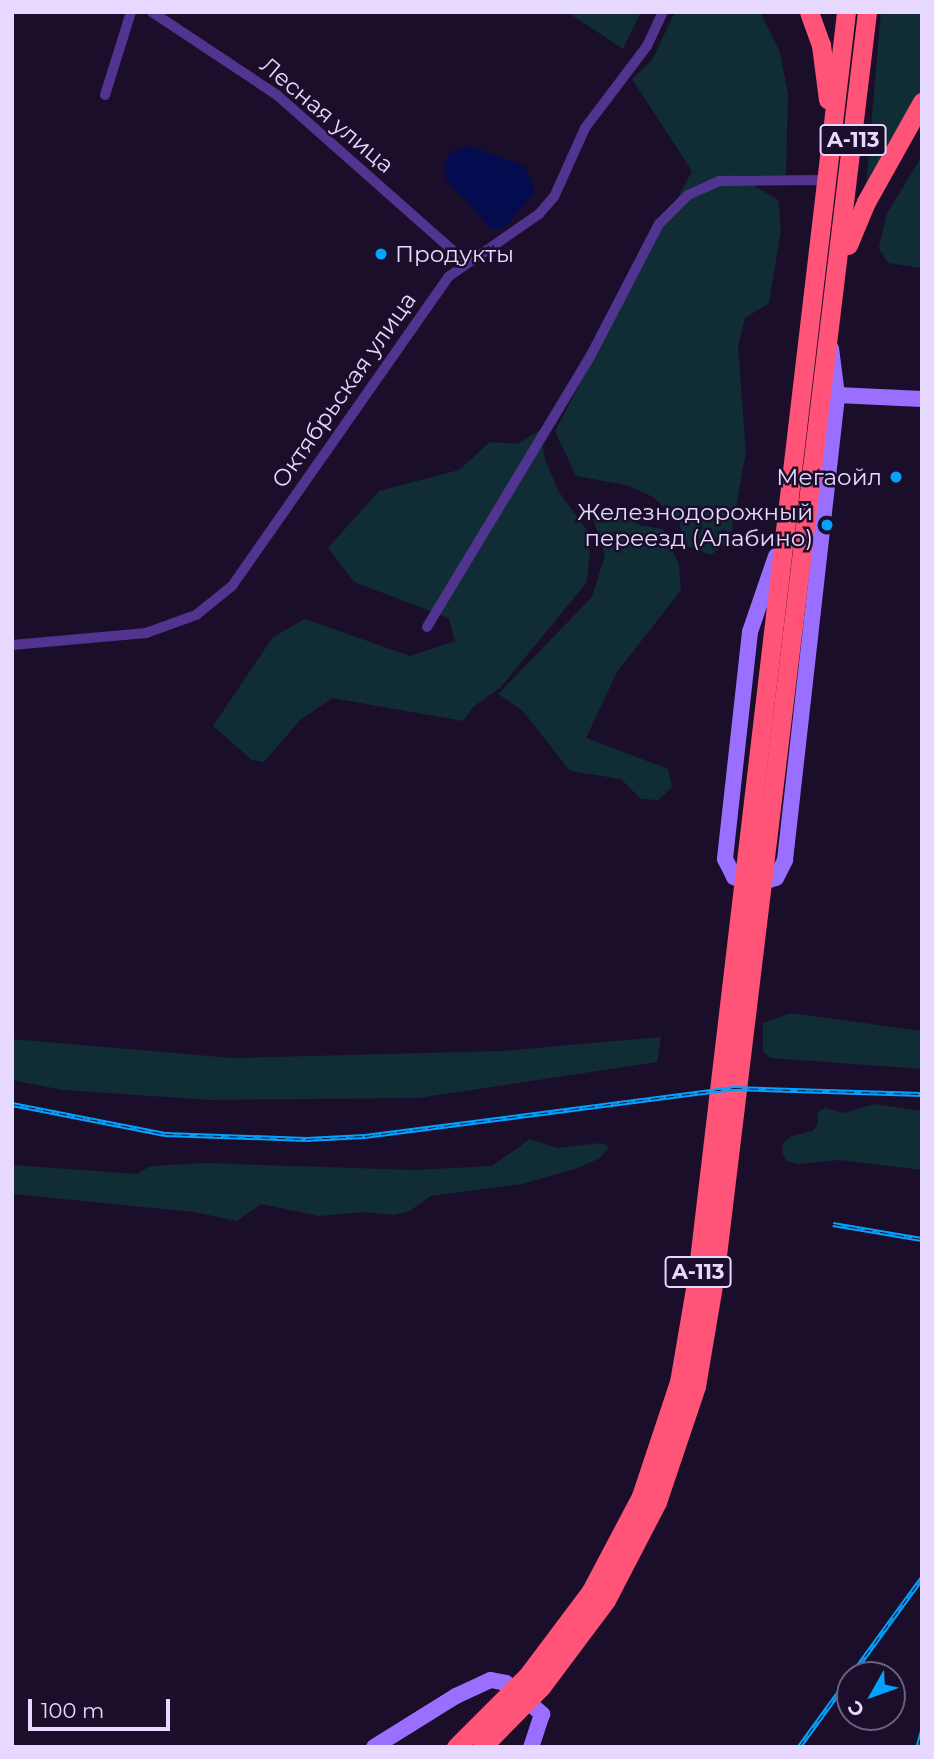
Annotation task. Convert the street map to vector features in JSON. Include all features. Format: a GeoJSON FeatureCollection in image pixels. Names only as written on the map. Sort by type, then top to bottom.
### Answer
{"type":"FeatureCollection","features":[{"type":"Feature","properties":{"kind":"highway"},"geometry":{"type":"LineString","coordinates":[[809,12],[825,67],[829,171]]}},
{"type":"Feature","properties":{"kind":"highway","name":"А-113"},"geometry":{"type":"LineString","coordinates":[[482,1747],[541,1687],[606,1600],[657,1502],[685,1425],[714,1280],[772,730],[793,482],[846,12]]}},
{"type":"Feature","properties":{"kind":"highway","name":"А-113"},"geometry":{"type":"LineString","coordinates":[[456,1747],[528,1675],[591,1591],[641,1496],[668,1420],[697,1277],[772,730],[793,620],[838,268],[867,12]]}},
{"type":"Feature","properties":{"kind":"highway"},"geometry":{"type":"LineString","coordinates":[[838,268],[866,202],[922,102]]}},
{"type":"Feature","properties":{"kind":"street"},"geometry":{"type":"LineString","coordinates":[[105,95],[131,12]]}},
{"type":"Feature","properties":{"kind":"street","name":"Лесная улица"},"geometry":{"type":"LineString","coordinates":[[152,12],[281,98],[466,262]]}},
{"type":"Feature","properties":{"kind":"street","name":"Октябрьская улица"},"geometry":{"type":"LineString","coordinates":[[12,645],[146,633],[196,615],[232,586],[448,277],[539,214],[554,197],[585,128],[647,46],[663,12]]}},
{"type":"Feature","properties":{"kind":"street"},"geometry":{"type":"LineString","coordinates":[[427,627],[591,355],[659,224],[688,195],[719,181],[829,171]]}},
{"type":"Feature","properties":{"kind":"street"},"geometry":{"type":"LineString","coordinates":[[793,482],[746,658],[724,859],[729,872],[747,883],[770,882],[783,867],[837,395],[830,331]]}},
{"type":"Feature","properties":{"kind":"street"},"geometry":{"type":"LineString","coordinates":[[837,395],[922,399]]}},
{"type":"Feature","properties":{"kind":"street"},"geometry":{"type":"LineString","coordinates":[[793,620],[818,554]]}},
{"type":"Feature","properties":{"kind":"street"},"geometry":{"type":"LineString","coordinates":[[374,1747],[456,1696],[491,1680],[506,1683],[542,1714],[531,1747]]}},
{"type":"Feature","properties":{"kind":"shaded area"},"geometry":{"type":"Polygon","coordinates":[[[567,12],[641,12],[623,49],[567,12]]]}},
{"type":"Feature","properties":{"kind":"shaded area"},"geometry":{"type":"Polygon","coordinates":[[[675,12],[760,12],[780,52],[788,94],[786,175],[736,175],[778,200],[781,229],[769,303],[745,318],[738,347],[746,452],[730,540],[711,555],[687,546],[679,522],[653,497],[630,486],[576,476],[555,431],[692,171],[632,79],[652,60],[675,12]]]}},
{"type":"Feature","properties":{"kind":"shaded area"},"geometry":{"type":"Polygon","coordinates":[[[881,12],[922,12],[922,88],[866,186],[881,12]]]}},
{"type":"Feature","properties":{"kind":"shaded area"},"geometry":{"type":"Polygon","coordinates":[[[469,146],[524,166],[531,179],[534,193],[506,226],[493,230],[446,180],[444,165],[451,152],[469,146]]]}},
{"type":"Feature","properties":{"kind":"shaded area"},"geometry":{"type":"Polygon","coordinates":[[[922,156],[922,268],[888,263],[879,248],[886,215],[922,156]]]}},
{"type":"Feature","properties":{"kind":"shaded area"},"geometry":{"type":"Polygon","coordinates":[[[540,430],[545,460],[559,492],[591,536],[587,582],[500,688],[473,707],[463,721],[332,698],[300,720],[264,762],[252,760],[213,726],[273,637],[305,619],[410,656],[455,641],[449,618],[354,582],[328,548],[379,491],[459,470],[490,442],[517,444],[540,430]]]}},
{"type":"Feature","properties":{"kind":"shaded area"},"geometry":{"type":"Polygon","coordinates":[[[621,510],[639,525],[663,529],[679,565],[681,590],[617,672],[586,738],[668,769],[672,787],[658,800],[641,799],[621,779],[570,771],[522,710],[498,694],[592,597],[605,555],[593,519],[621,510]]]}},
{"type":"Feature","properties":{"kind":"shaded area"},"geometry":{"type":"Polygon","coordinates":[[[791,1013],[922,1031],[922,1069],[770,1058],[763,1052],[763,1023],[791,1013]]]}},
{"type":"Feature","properties":{"kind":"shaded area"},"geometry":{"type":"Polygon","coordinates":[[[661,1037],[657,1062],[418,1098],[210,1100],[63,1090],[12,1080],[12,1039],[232,1058],[501,1051],[661,1037]]]}},
{"type":"Feature","properties":{"kind":"shaded area"},"geometry":{"type":"Polygon","coordinates":[[[874,1104],[922,1111],[922,1170],[840,1160],[799,1164],[787,1161],[782,1153],[783,1143],[792,1136],[813,1131],[818,1123],[817,1113],[825,1108],[844,1113],[874,1104]]]}},
{"type":"Feature","properties":{"kind":"shaded area"},"geometry":{"type":"Polygon","coordinates":[[[530,1139],[557,1148],[601,1143],[609,1147],[600,1158],[578,1168],[522,1184],[431,1196],[408,1212],[393,1215],[363,1212],[319,1216],[261,1204],[237,1221],[194,1212],[12,1194],[12,1165],[137,1174],[150,1166],[205,1163],[415,1170],[492,1166],[530,1139]]]}},
{"type":"Feature","properties":{"kind":"railway"},"geometry":{"type":"LineString","coordinates":[[12,1104],[165,1134],[306,1139],[365,1136],[734,1088],[922,1094]]}},
{"type":"Feature","properties":{"kind":"railway"},"geometry":{"type":"LineString","coordinates":[[833,1224],[922,1239]]}},
{"type":"Feature","properties":{"kind":"railway"},"geometry":{"type":"LineString","coordinates":[[799,1747],[922,1578]]}},
{"type":"Feature","properties":{"kind":"railway"},"geometry":{"type":"LineString","coordinates":[[918,1747],[922,1732]]}},
{"type":"Feature","properties":{"kind":"place","name":"Продукты"},"geometry":{"type":"Point","coordinates":[381,254]}},
{"type":"Feature","properties":{"kind":"place","name":"Мегаойл"},"geometry":{"type":"Point","coordinates":[896,477]}},
{"type":"Feature","properties":{"kind":"place","name":"Железнодорожный переезд (Алабино)"},"geometry":{"type":"Point","coordinates":[827,525]}}]}
